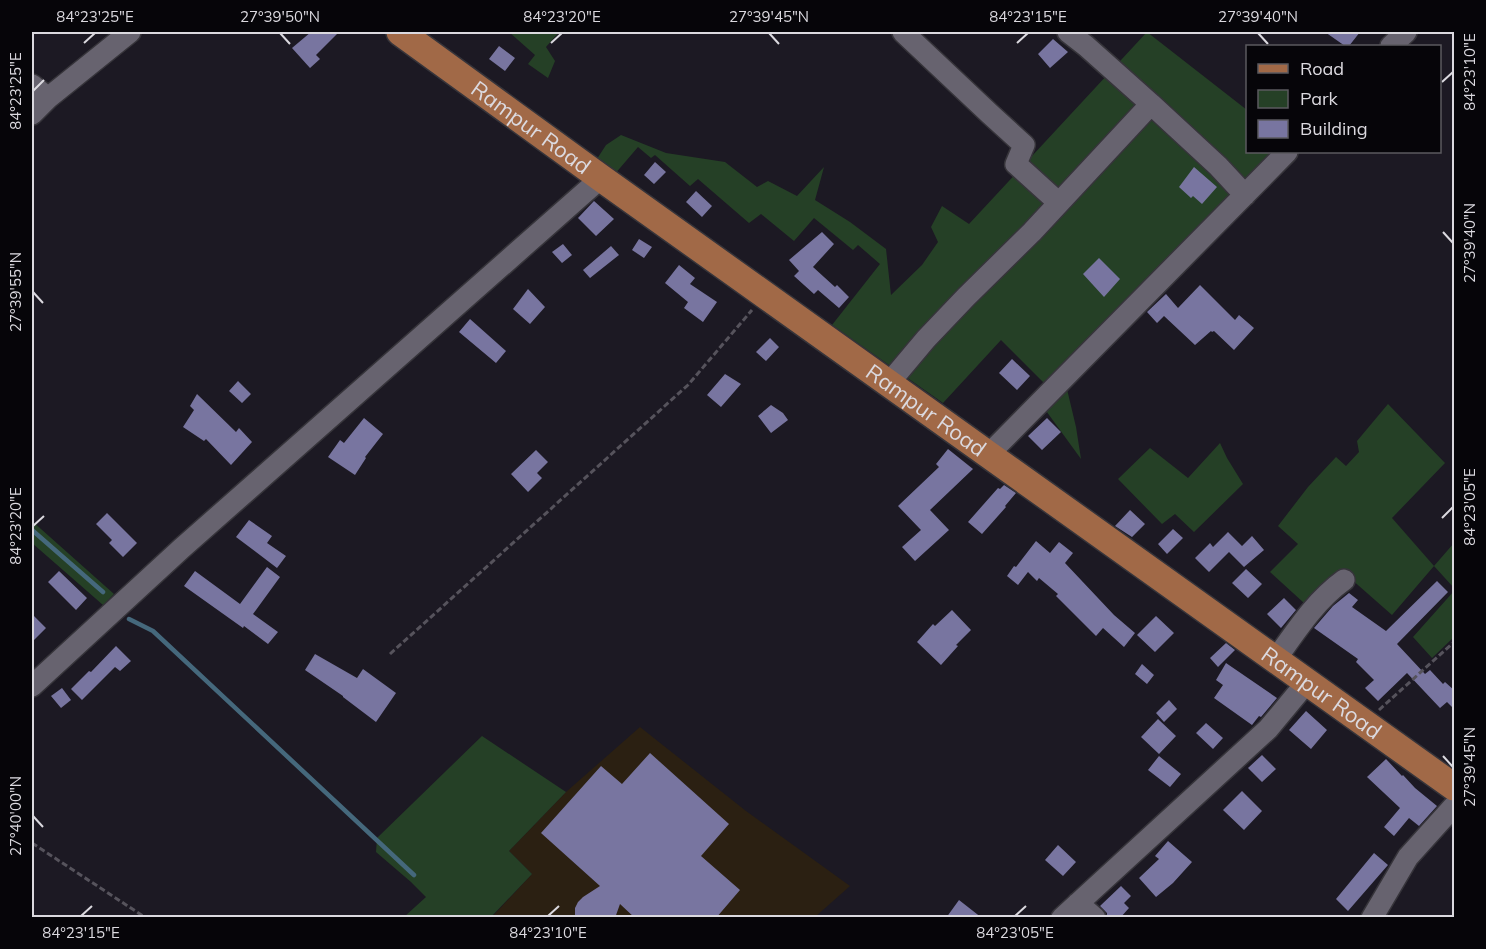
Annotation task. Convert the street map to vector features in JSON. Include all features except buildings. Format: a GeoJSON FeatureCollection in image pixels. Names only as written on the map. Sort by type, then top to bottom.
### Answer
{"type":"FeatureCollection","features":[{"type":"Feature","properties":{"kind":"main road","name":"Rampur Road"},"geometry":{"type":"LineString","coordinates":[[400,32],[1455,787]]}},
{"type":"Feature","properties":{"kind":"street"},"geometry":{"type":"LineString","coordinates":[[32,114],[48,98],[130,32]]}},
{"type":"Feature","properties":{"kind":"street"},"geometry":{"type":"LineString","coordinates":[[903,32],[1024,145],[1016,164],[1059,203]]}},
{"type":"Feature","properties":{"kind":"street"},"geometry":{"type":"LineString","coordinates":[[1068,32],[1218,166],[1245,195]]}},
{"type":"Feature","properties":{"kind":"street"},"geometry":{"type":"LineString","coordinates":[[1392,45],[1406,32]]}},
{"type":"Feature","properties":{"kind":"street"},"geometry":{"type":"LineString","coordinates":[[32,85],[48,98]]}},
{"type":"Feature","properties":{"kind":"street"},"geometry":{"type":"LineString","coordinates":[[889,383],[934,331],[1032,232],[1150,104]]}},
{"type":"Feature","properties":{"kind":"street"},"geometry":{"type":"LineString","coordinates":[[989,454],[1286,153]]}},
{"type":"Feature","properties":{"kind":"street"},"geometry":{"type":"LineString","coordinates":[[32,686],[191,540],[601,178]]}},
{"type":"Feature","properties":{"kind":"street"},"geometry":{"type":"LineString","coordinates":[[1276,659],[1314,606],[1344,580]]}},
{"type":"Feature","properties":{"kind":"street"},"geometry":{"type":"LineString","coordinates":[[1062,918],[1268,729],[1307,682]]}},
{"type":"Feature","properties":{"kind":"street"},"geometry":{"type":"LineString","coordinates":[[1372,918],[1408,857],[1455,806]]}},
{"type":"Feature","properties":{"kind":"street"},"geometry":{"type":"LineString","coordinates":[[1078,903],[1095,918]]}},
{"type":"Feature","properties":{"kind":"path"},"geometry":{"type":"LineString","coordinates":[[390,654],[688,385],[765,295]]}},
{"type":"Feature","properties":{"kind":"path"},"geometry":{"type":"LineString","coordinates":[[1365,724],[1455,642]]}},
{"type":"Feature","properties":{"kind":"path"},"geometry":{"type":"LineString","coordinates":[[32,843],[146,918]]}},
{"type":"Feature","properties":{"kind":"shaded area"},"geometry":{"type":"Polygon","coordinates":[[[640,727],[746,811],[850,886],[815,917],[491,918],[532,874],[509,851],[566,792],[640,727]]]}},
{"type":"Feature","properties":{"kind":"green space"},"geometry":{"type":"Polygon","coordinates":[[[509,32],[559,32],[546,47],[555,61],[548,78],[528,64],[535,55],[509,32]]]}},
{"type":"Feature","properties":{"kind":"green space"},"geometry":{"type":"Polygon","coordinates":[[[1147,32],[1246,109],[1246,153],[1277,153],[1046,385],[1001,340],[943,403],[832,325],[880,264],[858,245],[853,250],[814,218],[794,241],[761,214],[749,223],[698,179],[690,186],[655,155],[651,158],[638,147],[614,175],[595,162],[606,145],[621,135],[666,153],[725,162],[757,187],[768,181],[797,196],[824,167],[815,200],[886,249],[891,295],[922,265],[938,242],[931,227],[942,206],[969,224],[1147,32]]]}},
{"type":"Feature","properties":{"kind":"green space"},"geometry":{"type":"Polygon","coordinates":[[[1066,385],[1076,427],[1081,459],[1044,408],[1066,385]]]}},
{"type":"Feature","properties":{"kind":"green space"},"geometry":{"type":"Polygon","coordinates":[[[1388,404],[1445,463],[1392,518],[1434,566],[1392,615],[1342,571],[1323,583],[1304,603],[1270,572],[1298,544],[1278,526],[1308,487],[1336,457],[1346,466],[1359,452],[1357,441],[1388,404]]]}},
{"type":"Feature","properties":{"kind":"green space"},"geometry":{"type":"Polygon","coordinates":[[[1220,443],[1243,484],[1194,532],[1175,514],[1162,524],[1118,479],[1150,448],[1188,478],[1220,443]]]}},
{"type":"Feature","properties":{"kind":"green space"},"geometry":{"type":"Polygon","coordinates":[[[32,521],[114,594],[103,605],[32,543],[32,521]]]}},
{"type":"Feature","properties":{"kind":"green space"},"geometry":{"type":"Polygon","coordinates":[[[1454,543],[1454,588],[1434,566],[1454,543]]]}},
{"type":"Feature","properties":{"kind":"green space"},"geometry":{"type":"Polygon","coordinates":[[[1454,591],[1454,637],[1432,658],[1413,637],[1454,591]]]}},
{"type":"Feature","properties":{"kind":"green space"},"geometry":{"type":"Polygon","coordinates":[[[482,736],[566,792],[509,851],[532,874],[491,917],[404,917],[426,897],[376,852],[377,838],[482,736]]]}},
{"type":"Feature","properties":{"kind":"waterway"},"geometry":{"type":"LineString","coordinates":[[32,530],[103,592]]}},
{"type":"Feature","properties":{"kind":"waterway"},"geometry":{"type":"LineString","coordinates":[[129,619],[153,631],[414,875]]}}]}
